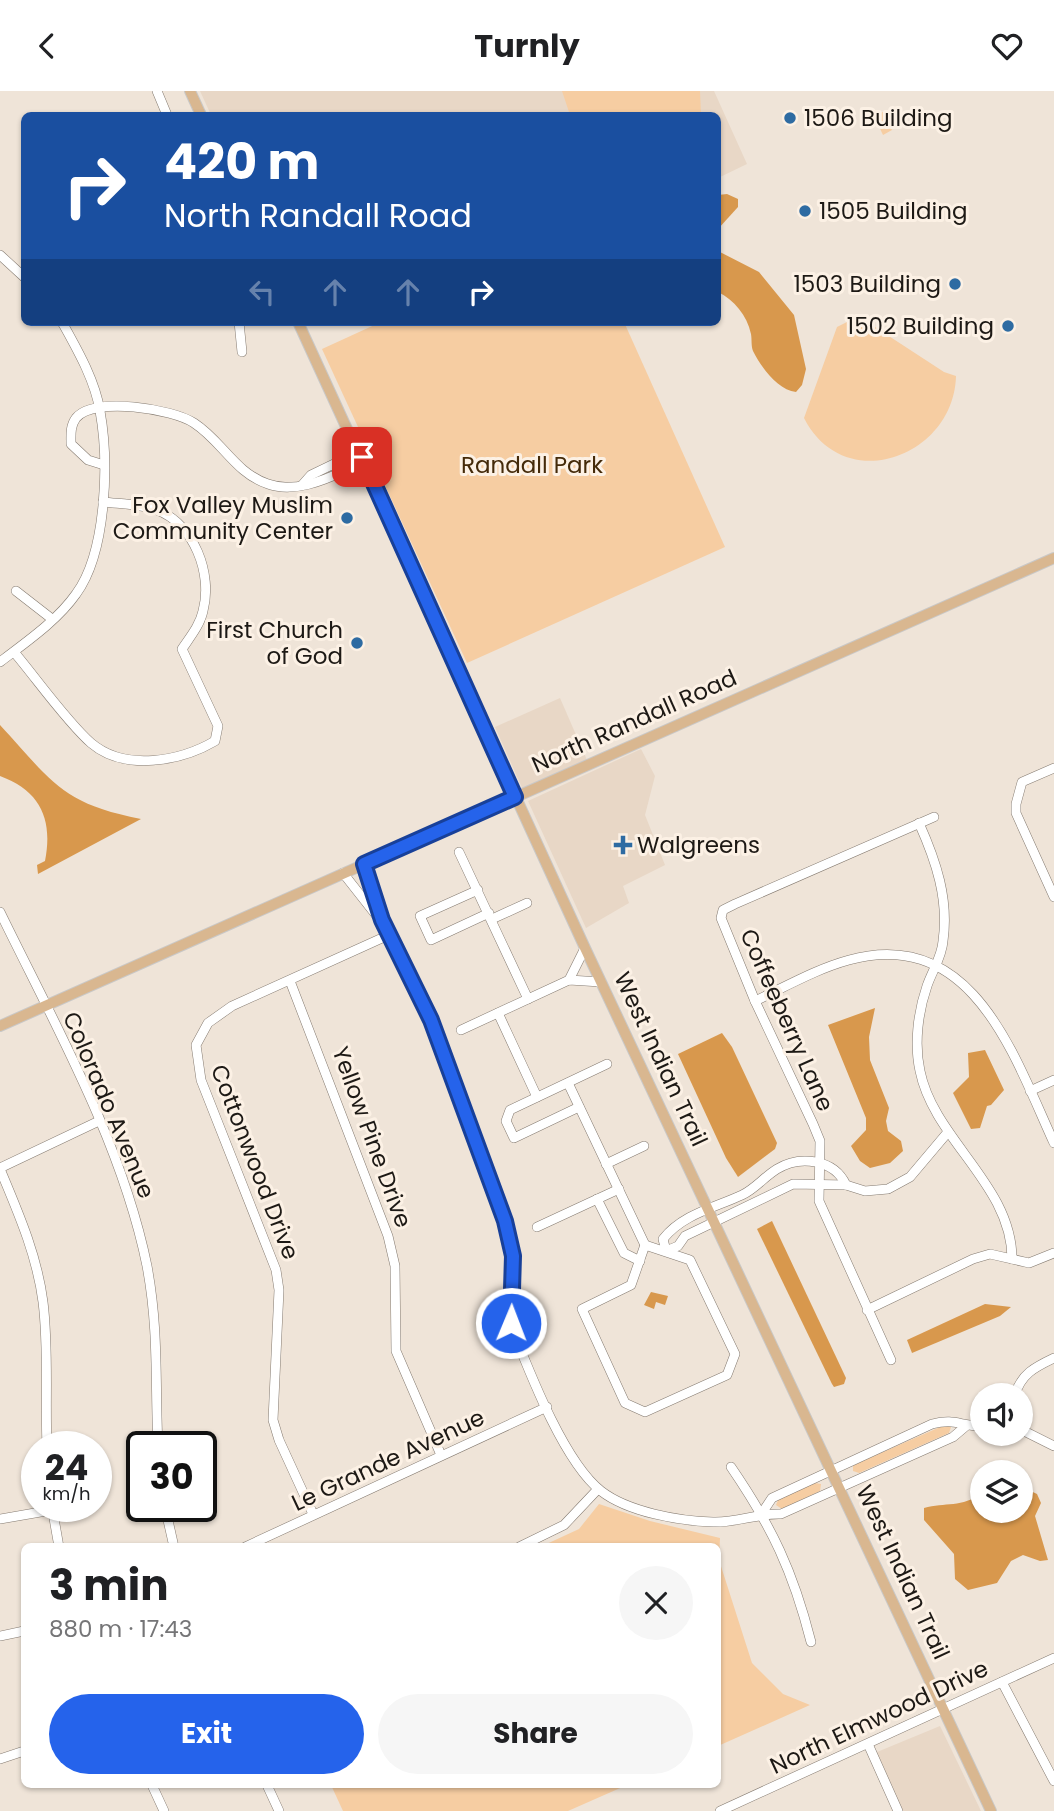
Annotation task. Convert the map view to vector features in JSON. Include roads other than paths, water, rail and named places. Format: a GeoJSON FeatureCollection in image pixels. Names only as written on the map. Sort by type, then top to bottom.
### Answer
{"type":"FeatureCollection","features":[{"type":"Feature","properties":{"kind":"main road"},"geometry":{"type":"LineString","coordinates":[[190,91],[200,112]]}},
{"type":"Feature","properties":{"kind":"main road","name":"West Indian Trail"},"geometry":{"type":"LineString","coordinates":[[300,326],[585,948],[991,1811]]}},
{"type":"Feature","properties":{"kind":"main road","name":"North Randall Road"},"geometry":{"type":"LineString","coordinates":[[0,1026],[1054,558]]}},
{"type":"Feature","properties":{"kind":"street"},"geometry":{"type":"LineString","coordinates":[[158,91],[166,112]]}},
{"type":"Feature","properties":{"kind":"street"},"geometry":{"type":"LineString","coordinates":[[0,255],[21,274]]}},
{"type":"Feature","properties":{"kind":"street"},"geometry":{"type":"LineString","coordinates":[[0,662],[52,619],[77,594],[89,570],[103,502],[104,465],[100,409],[83,362],[64,326]]}},
{"type":"Feature","properties":{"kind":"street"},"geometry":{"type":"LineString","coordinates":[[239,326],[242,352]]}},
{"type":"Feature","properties":{"kind":"street"},"geometry":{"type":"LineString","coordinates":[[104,465],[88,460],[71,444],[71,430],[76,418],[90,409],[140,407],[166,412],[194,422],[243,473],[270,485],[302,485],[346,470],[346,465],[362,457]]}},
{"type":"Feature","properties":{"kind":"street"},"geometry":{"type":"LineString","coordinates":[[14,652],[92,744],[116,756],[136,761],[169,759],[215,741],[218,726],[182,649],[203,611],[206,588],[202,563],[190,538],[176,519],[155,509],[103,502]]}},
{"type":"Feature","properties":{"kind":"street"},"geometry":{"type":"LineString","coordinates":[[16,591],[52,619]]}},
{"type":"Feature","properties":{"kind":"street"},"geometry":{"type":"LineString","coordinates":[[1054,768],[1022,782],[1016,804],[1019,822],[1054,897]]}},
{"type":"Feature","properties":{"kind":"street","name":"Coffeeberry Lane"},"geometry":{"type":"LineString","coordinates":[[891,1360],[819,1201],[820,1141],[722,923],[723,910],[934,817]]}},
{"type":"Feature","properties":{"kind":"street"},"geometry":{"type":"LineString","coordinates":[[919,823],[943,893],[943,943],[921,1010],[917,1056],[929,1098],[948,1132],[970,1159],[988,1189],[1012,1241],[1012,1259]]}},
{"type":"Feature","properties":{"kind":"street"},"geometry":{"type":"LineString","coordinates":[[459,852],[528,999]]}},
{"type":"Feature","properties":{"kind":"street"},"geometry":{"type":"LineString","coordinates":[[364,864],[382,920]]}},
{"type":"Feature","properties":{"kind":"street"},"geometry":{"type":"LineString","coordinates":[[343,873],[391,934],[431,1020],[505,1221],[513,1256],[511,1323],[547,1407],[580,1469],[598,1489],[628,1505],[699,1521],[733,1521],[762,1513],[781,1514],[953,1437],[966,1426]]}},
{"type":"Feature","properties":{"kind":"street"},"geometry":{"type":"LineString","coordinates":[[478,890],[421,916],[431,940],[527,903]]}},
{"type":"Feature","properties":{"kind":"street","name":"Colorado Avenue"},"geometry":{"type":"LineString","coordinates":[[0,912],[99,1121],[133,1210],[147,1267],[158,1341],[158,1431]]}},
{"type":"Feature","properties":{"kind":"street","name":"Cottonwood Drive"},"geometry":{"type":"LineString","coordinates":[[313,1514],[279,1440],[273,1420],[279,1290],[276,1270],[196,1062],[196,1045],[201,1033],[220,1013],[391,934]]}},
{"type":"Feature","properties":{"kind":"street"},"geometry":{"type":"LineString","coordinates":[[569,980],[577,969],[585,948]]}},
{"type":"Feature","properties":{"kind":"street"},"geometry":{"type":"LineString","coordinates":[[755,1001],[849,960],[903,956],[934,967],[966,985],[985,1006],[1054,1143]]}},
{"type":"Feature","properties":{"kind":"street"},"geometry":{"type":"LineString","coordinates":[[461,1030],[569,980],[601,982]]}},
{"type":"Feature","properties":{"kind":"street","name":"Yellow Pine Drive"},"geometry":{"type":"LineString","coordinates":[[290,981],[388,1236],[395,1265],[396,1351],[401,1368],[441,1455]]}},
{"type":"Feature","properties":{"kind":"street"},"geometry":{"type":"LineString","coordinates":[[498,1013],[537,1097]]}},
{"type":"Feature","properties":{"kind":"street"},"geometry":{"type":"LineString","coordinates":[[579,1107],[514,1138],[506,1121],[510,1110],[607,1064]]}},
{"type":"Feature","properties":{"kind":"street"},"geometry":{"type":"LineString","coordinates":[[1030,1091],[1054,1080]]}},
{"type":"Feature","properties":{"kind":"street"},"geometry":{"type":"LineString","coordinates":[[568,1083],[645,1245],[628,1288],[582,1309],[625,1403],[645,1412],[727,1375],[735,1353],[690,1260],[645,1245]]}},
{"type":"Feature","properties":{"kind":"street"},"geometry":{"type":"LineString","coordinates":[[47,1431],[48,1358],[43,1301],[25,1229],[0,1168],[99,1121]]}},
{"type":"Feature","properties":{"kind":"street"},"geometry":{"type":"LineString","coordinates":[[666,1251],[678,1247],[685,1236],[786,1186],[807,1182],[846,1185],[875,1191],[899,1184],[919,1169],[948,1132]]}},
{"type":"Feature","properties":{"kind":"street"},"geometry":{"type":"LineString","coordinates":[[606,1164],[644,1146]]}},
{"type":"Feature","properties":{"kind":"street"},"geometry":{"type":"LineString","coordinates":[[666,1251],[663,1240],[670,1230],[708,1209],[746,1193],[790,1163],[820,1161],[842,1175],[846,1185]]}},
{"type":"Feature","properties":{"kind":"street"},"geometry":{"type":"LineString","coordinates":[[537,1227],[619,1189]]}},
{"type":"Feature","properties":{"kind":"street"},"geometry":{"type":"LineString","coordinates":[[597,1199],[624,1254],[640,1261]]}},
{"type":"Feature","properties":{"kind":"street"},"geometry":{"type":"LineString","coordinates":[[867,1310],[973,1259],[990,1254],[1029,1263],[1054,1253]]}},
{"type":"Feature","properties":{"kind":"street"},"geometry":{"type":"LineString","coordinates":[[1019,1383],[1032,1368],[1054,1358]]}},
{"type":"Feature","properties":{"kind":"street","name":"Le Grande Avenue"},"geometry":{"type":"LineString","coordinates":[[256,1543],[313,1514],[547,1407]]}},
{"type":"Feature","properties":{"kind":"street"},"geometry":{"type":"LineString","coordinates":[[762,1513],[772,1499],[932,1424],[951,1420],[970,1426]]}},
{"type":"Feature","properties":{"kind":"street"},"geometry":{"type":"LineString","coordinates":[[1033,1436],[1054,1446]]}},
{"type":"Feature","properties":{"kind":"street"},"geometry":{"type":"LineString","coordinates":[[731,1467],[762,1513],[797,1585],[811,1642]]}},
{"type":"Feature","properties":{"kind":"street"},"geometry":{"type":"LineString","coordinates":[[527,1543],[564,1525],[598,1489]]}},
{"type":"Feature","properties":{"kind":"street"},"geometry":{"type":"LineString","coordinates":[[0,1519],[21,1515]]}},
{"type":"Feature","properties":{"kind":"street"},"geometry":{"type":"LineString","coordinates":[[54,1522],[58,1543]]}},
{"type":"Feature","properties":{"kind":"street"},"geometry":{"type":"LineString","coordinates":[[168,1522],[173,1543]]}},
{"type":"Feature","properties":{"kind":"street"},"geometry":{"type":"LineString","coordinates":[[0,1636],[21,1632]]}},
{"type":"Feature","properties":{"kind":"street","name":"North Elmwood Drive"},"geometry":{"type":"LineString","coordinates":[[720,1811],[1054,1658]]}},
{"type":"Feature","properties":{"kind":"street"},"geometry":{"type":"LineString","coordinates":[[1002,1682],[1054,1781]]}},
{"type":"Feature","properties":{"kind":"street"},"geometry":{"type":"LineString","coordinates":[[868,1744],[898,1811]]}},
{"type":"Feature","properties":{"kind":"street"},"geometry":{"type":"LineString","coordinates":[[0,1759],[21,1752]]}},
{"type":"Feature","properties":{"kind":"street"},"geometry":{"type":"LineString","coordinates":[[153,1788],[164,1811]]}},
{"type":"Feature","properties":{"kind":"street"},"geometry":{"type":"LineString","coordinates":[[268,1788],[279,1811]]}},
{"type":"Feature","properties":{"kind":"place","name":"1506 Building"},"geometry":{"type":"Point","coordinates":[790,118]}},
{"type":"Feature","properties":{"kind":"place","name":"1505 Building"},"geometry":{"type":"Point","coordinates":[805,211]}},
{"type":"Feature","properties":{"kind":"place","name":"1503 Building"},"geometry":{"type":"Point","coordinates":[955,284]}},
{"type":"Feature","properties":{"kind":"place","name":"1502 Building"},"geometry":{"type":"Point","coordinates":[1008,326]}},
{"type":"Feature","properties":{"kind":"place","name":"Fox Valley Muslim Community Center"},"geometry":{"type":"Point","coordinates":[347,518]}},
{"type":"Feature","properties":{"kind":"place","name":"First Church of God"},"geometry":{"type":"Point","coordinates":[357,643]}},
{"type":"Feature","properties":{"kind":"place","name":"Walgreens"},"geometry":{"type":"Point","coordinates":[623,845]}},
{"type":"Feature","properties":{"kind":"park label","name":"Randall Park"},"geometry":{"type":"Point","coordinates":[532,465]}}]}
